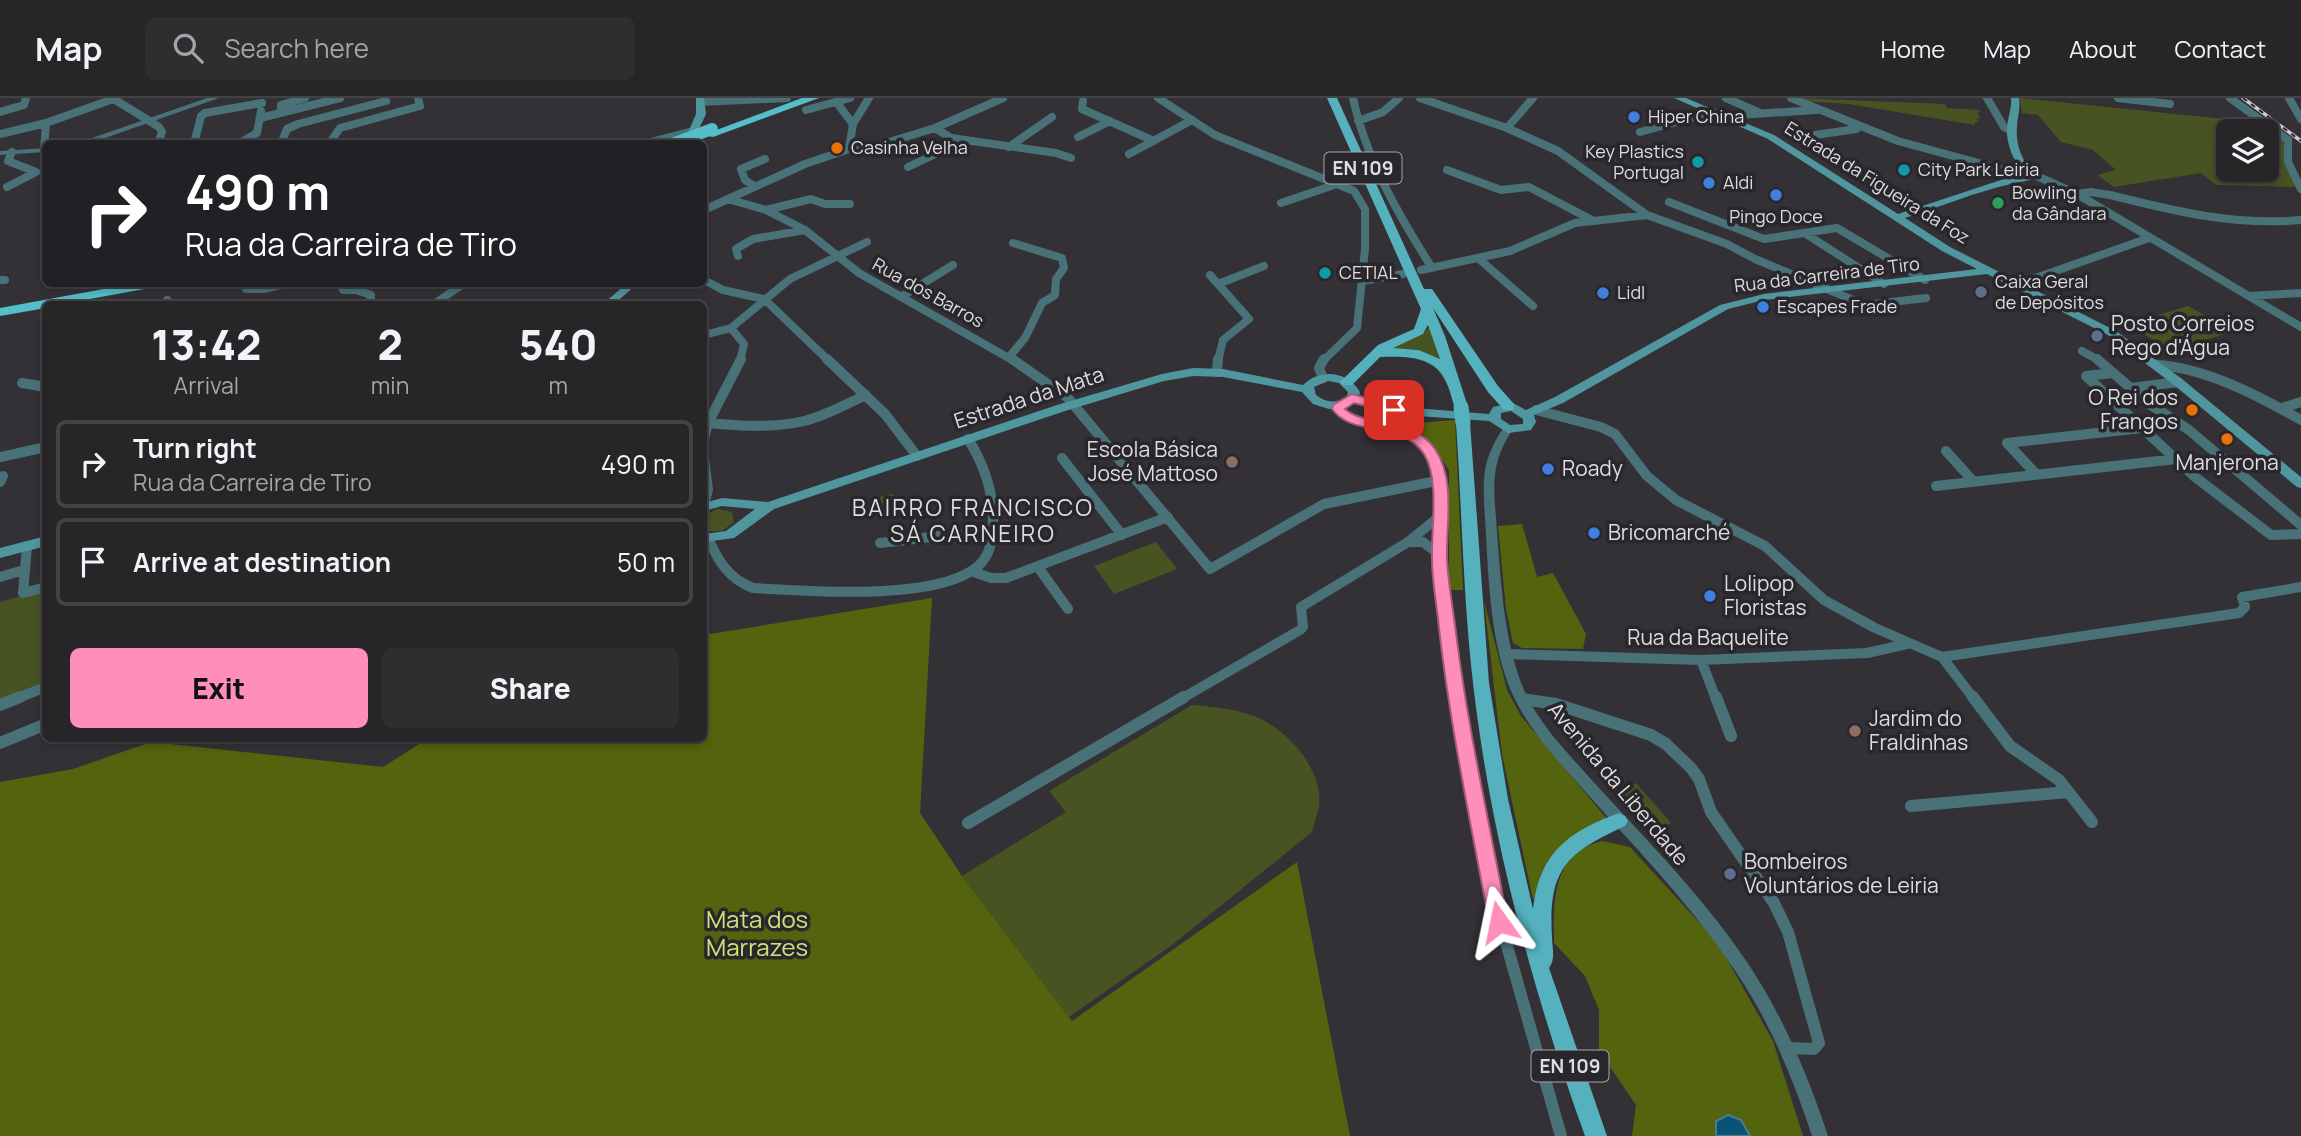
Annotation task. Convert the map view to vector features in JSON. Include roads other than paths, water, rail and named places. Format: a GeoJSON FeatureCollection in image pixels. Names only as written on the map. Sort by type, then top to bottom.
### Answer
{"type":"FeatureCollection","features":[{"type":"Feature","properties":{"kind":"highway"},"geometry":{"type":"LineString","coordinates":[[694,140],[802,98]]}},
{"type":"Feature","properties":{"kind":"highway"},"geometry":{"type":"LineString","coordinates":[[684,140],[813,98]]}},
{"type":"Feature","properties":{"kind":"highway"},"geometry":{"type":"LineString","coordinates":[[45,301],[115,287]]}},
{"type":"Feature","properties":{"kind":"highway"},"geometry":{"type":"LineString","coordinates":[[52,301],[133,287]]}},
{"type":"Feature","properties":{"kind":"highway"},"geometry":{"type":"LineString","coordinates":[[0,310],[42,302]]}},
{"type":"Feature","properties":{"kind":"highway"},"geometry":{"type":"LineString","coordinates":[[0,310],[42,303]]}},
{"type":"Feature","properties":{"kind":"main road","name":"EN 109"},"geometry":{"type":"LineString","coordinates":[[1332,98],[1412,273],[1444,348],[1455,384],[1462,415],[1471,580],[1488,740],[1510,863],[1547,995],[1596,1136]]}},
{"type":"Feature","properties":{"kind":"main road","name":"Estrada da Figueira da Foz"},"geometry":{"type":"LineString","coordinates":[[1678,98],[1776,140],[1896,218],[1986,271],[2097,325],[2157,365],[2301,484]]}},
{"type":"Feature","properties":{"kind":"main road"},"geometry":{"type":"LineString","coordinates":[[1896,218],[2018,173],[2012,128],[2017,106],[2015,98]]}},
{"type":"Feature","properties":{"kind":"main road"},"geometry":{"type":"LineString","coordinates":[[687,140],[701,114],[700,100]]}},
{"type":"Feature","properties":{"kind":"main road","name":"Rua da Carreira de Tiro"},"geometry":{"type":"LineString","coordinates":[[1508,429],[1527,427],[1532,412],[1632,358],[1657,341],[1734,303],[1986,271]]}},
{"type":"Feature","properties":{"kind":"main road"},"geometry":{"type":"LineString","coordinates":[[1412,273],[1424,285],[1493,389],[1509,407]]}},
{"type":"Feature","properties":{"kind":"main road"},"geometry":{"type":"LineString","coordinates":[[612,301],[628,287]]}},
{"type":"Feature","properties":{"kind":"main road"},"geometry":{"type":"LineString","coordinates":[[1347,382],[1382,348],[1419,331],[1427,309]]}},
{"type":"Feature","properties":{"kind":"main road"},"geometry":{"type":"LineString","coordinates":[[1377,355],[1402,351],[1423,354],[1440,364],[1455,384]]}},
{"type":"Feature","properties":{"kind":"main road","name":"Estrada da Mata"},"geometry":{"type":"LineString","coordinates":[[711,541],[735,531],[743,522],[769,506],[1161,378],[1193,372],[1217,372],[1256,377],[1307,389]]}},
{"type":"Feature","properties":{"kind":"main road"},"geometry":{"type":"LineString","coordinates":[[1352,398],[1353,388],[1347,382],[1336,378],[1323,378],[1311,383],[1307,389],[1317,402],[1339,405],[1352,398],[1403,411],[1494,418]]}},
{"type":"Feature","properties":{"kind":"main road"},"geometry":{"type":"LineString","coordinates":[[1508,429],[1497,424],[1494,418],[1497,410],[1509,407],[1532,412]]}},
{"type":"Feature","properties":{"kind":"main road"},"geometry":{"type":"LineString","coordinates":[[707,505],[722,502]]}},
{"type":"Feature","properties":{"kind":"main road","name":"Estrada da Mata"},"geometry":{"type":"LineString","coordinates":[[722,502],[769,506]]}},
{"type":"Feature","properties":{"kind":"main road"},"geometry":{"type":"LineString","coordinates":[[737,505],[744,512],[743,522]]}},
{"type":"Feature","properties":{"kind":"main road"},"geometry":{"type":"LineString","coordinates":[[0,553],[42,542]]}},
{"type":"Feature","properties":{"kind":"main road"},"geometry":{"type":"LineString","coordinates":[[1547,995],[1541,925],[1543,903],[1552,873],[1566,850],[1577,841],[1619,821]]}},
{"type":"Feature","properties":{"kind":"street"},"geometry":{"type":"LineString","coordinates":[[0,112],[24,104],[26,98]]}},
{"type":"Feature","properties":{"kind":"street"},"geometry":{"type":"LineString","coordinates":[[0,134],[46,123],[115,98],[152,121],[162,132],[159,140]]}},
{"type":"Feature","properties":{"kind":"street"},"geometry":{"type":"LineString","coordinates":[[92,140],[215,98]]}},
{"type":"Feature","properties":{"kind":"street"},"geometry":{"type":"LineString","coordinates":[[281,113],[283,103],[305,98]]}},
{"type":"Feature","properties":{"kind":"street"},"geometry":{"type":"LineString","coordinates":[[260,118],[340,98]]}},
{"type":"Feature","properties":{"kind":"street"},"geometry":{"type":"LineString","coordinates":[[332,140],[340,128],[420,106],[418,98]]}},
{"type":"Feature","properties":{"kind":"street"},"geometry":{"type":"LineString","coordinates":[[700,100],[787,98]]}},
{"type":"Feature","properties":{"kind":"street"},"geometry":{"type":"LineString","coordinates":[[806,110],[850,98]]}},
{"type":"Feature","properties":{"kind":"street"},"geometry":{"type":"LineString","coordinates":[[849,149],[853,124],[869,98]]}},
{"type":"Feature","properties":{"kind":"street"},"geometry":{"type":"LineString","coordinates":[[707,209],[754,186],[849,149],[869,148],[934,128],[1003,98]]}},
{"type":"Feature","properties":{"kind":"street"},"geometry":{"type":"LineString","coordinates":[[1158,98],[1215,135],[1354,191],[1365,209],[1363,281],[1357,328],[1353,336],[1321,361],[1319,368],[1323,378]]}},
{"type":"Feature","properties":{"kind":"street"},"geometry":{"type":"LineString","coordinates":[[1353,98],[1358,121],[1400,218],[1432,268]]}},
{"type":"Feature","properties":{"kind":"street"},"geometry":{"type":"LineString","coordinates":[[1358,121],[1383,113],[1399,98]]}},
{"type":"Feature","properties":{"kind":"street"},"geometry":{"type":"LineString","coordinates":[[1420,98],[1507,128],[1558,151],[1647,215],[1727,244],[1878,312]]}},
{"type":"Feature","properties":{"kind":"street"},"geometry":{"type":"LineString","coordinates":[[1507,128],[1533,98]]}},
{"type":"Feature","properties":{"kind":"street"},"geometry":{"type":"LineString","coordinates":[[1726,98],[1761,113]]}},
{"type":"Feature","properties":{"kind":"street"},"geometry":{"type":"LineString","coordinates":[[1791,98],[1856,128],[1913,148],[2051,182],[2077,194],[2301,327]]}},
{"type":"Feature","properties":{"kind":"street"},"geometry":{"type":"LineString","coordinates":[[1987,98],[2005,129],[2012,128]]}},
{"type":"Feature","properties":{"kind":"street"},"geometry":{"type":"LineString","coordinates":[[2118,98],[2170,104]]}},
{"type":"Feature","properties":{"kind":"street"},"geometry":{"type":"LineString","coordinates":[[2230,98],[2288,140],[2299,139]]}},
{"type":"Feature","properties":{"kind":"street"},"geometry":{"type":"LineString","coordinates":[[2289,98],[2301,119]]}},
{"type":"Feature","properties":{"kind":"street"},"geometry":{"type":"LineString","coordinates":[[283,140],[287,129],[298,124],[385,99],[393,112]]}},
{"type":"Feature","properties":{"kind":"street"},"geometry":{"type":"LineString","coordinates":[[195,140],[201,116],[205,113],[262,100],[257,133],[245,140]]}},
{"type":"Feature","properties":{"kind":"street"},"geometry":{"type":"LineString","coordinates":[[1083,101],[1082,109],[1154,141]]}},
{"type":"Feature","properties":{"kind":"street"},"geometry":{"type":"LineString","coordinates":[[837,103],[853,124]]}},
{"type":"Feature","properties":{"kind":"street"},"geometry":{"type":"LineString","coordinates":[[1640,132],[1718,114],[1816,110]]}},
{"type":"Feature","properties":{"kind":"street"},"geometry":{"type":"LineString","coordinates":[[858,115],[871,116]]}},
{"type":"Feature","properties":{"kind":"street"},"geometry":{"type":"LineString","coordinates":[[1009,147],[1052,117]]}},
{"type":"Feature","properties":{"kind":"street"},"geometry":{"type":"LineString","coordinates":[[1129,153],[1192,120]]}},
{"type":"Feature","properties":{"kind":"street"},"geometry":{"type":"LineString","coordinates":[[1078,137],[1110,121]]}},
{"type":"Feature","properties":{"kind":"street"},"geometry":{"type":"LineString","coordinates":[[45,140],[46,123]]}},
{"type":"Feature","properties":{"kind":"street"},"geometry":{"type":"LineString","coordinates":[[934,128],[951,138],[1056,153],[1070,158]]}},
{"type":"Feature","properties":{"kind":"street"},"geometry":{"type":"LineString","coordinates":[[1815,135],[1856,128]]}},
{"type":"Feature","properties":{"kind":"street"},"geometry":{"type":"LineString","coordinates":[[658,140],[693,131]]}},
{"type":"Feature","properties":{"kind":"street"},"geometry":{"type":"LineString","coordinates":[[908,167],[944,150],[951,138]]}},
{"type":"Feature","properties":{"kind":"street"},"geometry":{"type":"LineString","coordinates":[[898,139],[913,149]]}},
{"type":"Feature","properties":{"kind":"street"},"geometry":{"type":"LineString","coordinates":[[2288,140],[2288,162],[2301,189]]}},
{"type":"Feature","properties":{"kind":"street"},"geometry":{"type":"LineString","coordinates":[[0,153],[42,150]]}},
{"type":"Feature","properties":{"kind":"street"},"geometry":{"type":"LineString","coordinates":[[7,187],[36,172],[8,161],[12,152]]}},
{"type":"Feature","properties":{"kind":"street"},"geometry":{"type":"LineString","coordinates":[[754,186],[745,180],[741,169],[765,159]]}},
{"type":"Feature","properties":{"kind":"street"},"geometry":{"type":"LineString","coordinates":[[1447,170],[1501,190],[1529,187],[1592,220]]}},
{"type":"Feature","properties":{"kind":"street"},"geometry":{"type":"LineString","coordinates":[[1281,203],[1337,184]]}},
{"type":"Feature","properties":{"kind":"street"},"geometry":{"type":"LineString","coordinates":[[2077,194],[2091,192],[2110,195],[2239,224],[2270,225],[2301,220]]}},
{"type":"Feature","properties":{"kind":"street","name":"Rua dos Barros"},"geometry":{"type":"LineString","coordinates":[[728,199],[766,210],[805,230],[859,273],[1009,357],[1076,404],[1210,569],[1324,504],[1441,480]]}},
{"type":"Feature","properties":{"kind":"street"},"geometry":{"type":"LineString","coordinates":[[766,210],[811,199],[825,204],[850,204]]}},
{"type":"Feature","properties":{"kind":"street"},"geometry":{"type":"LineString","coordinates":[[1669,202],[1764,239],[1837,228],[1925,280]]}},
{"type":"Feature","properties":{"kind":"street"},"geometry":{"type":"LineString","coordinates":[[1363,281],[1510,251],[1567,225],[1647,215]]}},
{"type":"Feature","properties":{"kind":"street"},"geometry":{"type":"LineString","coordinates":[[738,256],[736,249],[753,239],[805,230]]}},
{"type":"Feature","properties":{"kind":"street"},"geometry":{"type":"LineString","coordinates":[[1806,234],[1884,284]]}},
{"type":"Feature","properties":{"kind":"street"},"geometry":{"type":"LineString","coordinates":[[2016,285],[2148,238]]}},
{"type":"Feature","properties":{"kind":"street"},"geometry":{"type":"LineString","coordinates":[[707,334],[731,328],[790,279],[867,243]]}},
{"type":"Feature","properties":{"kind":"street"},"geometry":{"type":"LineString","coordinates":[[1009,357],[1025,338],[1042,303],[1055,295],[1056,279],[1064,268],[1062,258],[1013,243]]}},
{"type":"Feature","properties":{"kind":"street"},"geometry":{"type":"LineString","coordinates":[[1479,259],[1532,306]]}},
{"type":"Feature","properties":{"kind":"street"},"geometry":{"type":"LineString","coordinates":[[901,297],[953,265]]}},
{"type":"Feature","properties":{"kind":"street"},"geometry":{"type":"LineString","coordinates":[[1218,284],[1264,266]]}},
{"type":"Feature","properties":{"kind":"street"},"geometry":{"type":"LineString","coordinates":[[1210,275],[1249,319],[1227,336],[1218,347],[1217,372]]}},
{"type":"Feature","properties":{"kind":"street"},"geometry":{"type":"LineString","coordinates":[[707,282],[723,290],[764,299],[885,414],[917,456]]}},
{"type":"Feature","properties":{"kind":"street"},"geometry":{"type":"LineString","coordinates":[[246,289],[272,287]]}},
{"type":"Feature","properties":{"kind":"street"},"geometry":{"type":"LineString","coordinates":[[357,287],[369,293],[370,301]]}},
{"type":"Feature","properties":{"kind":"street"},"geometry":{"type":"LineString","coordinates":[[439,301],[459,287]]}},
{"type":"Feature","properties":{"kind":"street"},"geometry":{"type":"LineString","coordinates":[[2249,296],[2301,293]]}},
{"type":"Feature","properties":{"kind":"street"},"geometry":{"type":"LineString","coordinates":[[1865,305],[1926,298]]}},
{"type":"Feature","properties":{"kind":"street"},"geometry":{"type":"LineString","coordinates":[[707,421],[744,353],[744,344],[731,328]]}},
{"type":"Feature","properties":{"kind":"street"},"geometry":{"type":"LineString","coordinates":[[2082,351],[2099,360],[2156,409],[2189,430],[2301,525]]}},
{"type":"Feature","properties":{"kind":"street"},"geometry":{"type":"LineString","coordinates":[[2157,365],[2168,365],[2186,371],[2282,408],[2301,420]]}},
{"type":"Feature","properties":{"kind":"street"},"geometry":{"type":"LineString","coordinates":[[2113,373],[2086,376],[2176,459],[2271,535],[2301,534]]}},
{"type":"Feature","properties":{"kind":"street"},"geometry":{"type":"LineString","coordinates":[[2130,388],[2178,382]]}},
{"type":"Feature","properties":{"kind":"street"},"geometry":{"type":"LineString","coordinates":[[22,383],[42,386]]}},
{"type":"Feature","properties":{"kind":"street"},"geometry":{"type":"LineString","coordinates":[[707,423],[794,423],[819,417],[866,395]]}},
{"type":"Feature","properties":{"kind":"street"},"geometry":{"type":"LineString","coordinates":[[2282,408],[2301,402]]}},
{"type":"Feature","properties":{"kind":"street"},"geometry":{"type":"LineString","coordinates":[[1339,405],[1338,409],[1347,419],[1400,429],[1421,441],[1435,460],[1441,480],[1439,554],[1454,681],[1499,922],[1561,1136]]}},
{"type":"Feature","properties":{"kind":"street"},"geometry":{"type":"LineString","coordinates":[[1532,412],[1601,427],[1615,434],[1647,476],[1670,495],[1776,554],[1824,600],[1907,644],[1942,657],[2239,613],[2245,607],[2242,597],[2301,587]]}},
{"type":"Feature","properties":{"kind":"street"},"geometry":{"type":"LineString","coordinates":[[2036,474],[2007,443],[2142,428]]}},
{"type":"Feature","properties":{"kind":"street","name":"Avenida da Liberdade"},"geometry":{"type":"LineString","coordinates":[[1508,429],[1494,450],[1488,477],[1495,581],[1513,678],[1521,699],[1540,729],[1725,942],[1765,1003],[1788,1048],[1820,1136]]}},
{"type":"Feature","properties":{"kind":"street"},"geometry":{"type":"LineString","coordinates":[[711,541],[717,562],[730,576],[753,588],[915,591],[939,587],[971,571],[986,555],[994,537],[987,470],[968,439]]}},
{"type":"Feature","properties":{"kind":"street"},"geometry":{"type":"LineString","coordinates":[[0,457],[42,448]]}},
{"type":"Feature","properties":{"kind":"street"},"geometry":{"type":"LineString","coordinates":[[1946,451],[1973,481]]}},
{"type":"Feature","properties":{"kind":"street"},"geometry":{"type":"LineString","coordinates":[[1062,458],[1122,534]]}},
{"type":"Feature","properties":{"kind":"street"},"geometry":{"type":"LineString","coordinates":[[1936,486],[2176,459]]}},
{"type":"Feature","properties":{"kind":"street"},"geometry":{"type":"LineString","coordinates":[[707,482],[707,494]]}},
{"type":"Feature","properties":{"kind":"street"},"geometry":{"type":"LineString","coordinates":[[708,490],[722,502]]}},
{"type":"Feature","properties":{"kind":"street"},"geometry":{"type":"LineString","coordinates":[[968,823],[1300,630],[1303,623],[1301,607],[1408,542],[1441,515]]}},
{"type":"Feature","properties":{"kind":"street"},"geometry":{"type":"LineString","coordinates":[[971,571],[999,579],[1038,567],[1168,517]]}},
{"type":"Feature","properties":{"kind":"street"},"geometry":{"type":"LineString","coordinates":[[880,543],[956,534],[994,537]]}},
{"type":"Feature","properties":{"kind":"street"},"geometry":{"type":"LineString","coordinates":[[1408,542],[1423,542],[1439,554]]}},
{"type":"Feature","properties":{"kind":"street"},"geometry":{"type":"LineString","coordinates":[[27,546],[23,593],[42,588]]}},
{"type":"Feature","properties":{"kind":"street"},"geometry":{"type":"LineString","coordinates":[[1038,567],[1068,609]]}},
{"type":"Feature","properties":{"kind":"street"},"geometry":{"type":"LineString","coordinates":[[0,577],[24,570]]}},
{"type":"Feature","properties":{"kind":"street","name":"Rua da Baquelite"},"geometry":{"type":"LineString","coordinates":[[1508,654],[1701,660],[1867,653],[1907,644]]}},
{"type":"Feature","properties":{"kind":"street"},"geometry":{"type":"LineString","coordinates":[[1942,657],[2010,746],[2059,780],[2092,822]]}},
{"type":"Feature","properties":{"kind":"street"},"geometry":{"type":"LineString","coordinates":[[1701,660],[1731,736]]}},
{"type":"Feature","properties":{"kind":"street"},"geometry":{"type":"LineString","coordinates":[[0,705],[42,689]]}},
{"type":"Feature","properties":{"kind":"street"},"geometry":{"type":"LineString","coordinates":[[1521,699],[1556,704],[1651,735],[1666,744],[1699,779],[1711,812],[1774,903],[1788,932],[1819,1044],[1814,1049],[1788,1048]]}},
{"type":"Feature","properties":{"kind":"street"},"geometry":{"type":"LineString","coordinates":[[0,743],[42,726]]}},
{"type":"Feature","properties":{"kind":"street"},"geometry":{"type":"LineString","coordinates":[[1911,806],[2068,792]]}},
{"type":"Feature","properties":{"kind":"water"},"geometry":{"type":"Polygon","coordinates":[[[1728,1115],[1741,1120],[1750,1136],[1716,1136],[1716,1121],[1728,1115]]]}},
{"type":"Feature","properties":{"kind":"railway"},"geometry":{"type":"LineString","coordinates":[[2243,98],[2301,141]]}},
{"type":"Feature","properties":{"kind":"place","name":"Hiper China"},"geometry":{"type":"Point","coordinates":[1634,117]}},
{"type":"Feature","properties":{"kind":"place","name":"Casinha Velha"},"geometry":{"type":"Point","coordinates":[837,148]}},
{"type":"Feature","properties":{"kind":"place","name":"Key Plastics Portugal"},"geometry":{"type":"Point","coordinates":[1698,162]}},
{"type":"Feature","properties":{"kind":"place","name":"City Park Leiria"},"geometry":{"type":"Point","coordinates":[1904,170]}},
{"type":"Feature","properties":{"kind":"place","name":"Aldi"},"geometry":{"type":"Point","coordinates":[1709,183]}},
{"type":"Feature","properties":{"kind":"place","name":"Pingo Doce"},"geometry":{"type":"Point","coordinates":[1776,195]}},
{"type":"Feature","properties":{"kind":"place","name":"Bowling da Gândara"},"geometry":{"type":"Point","coordinates":[1998,203]}},
{"type":"Feature","properties":{"kind":"place","name":"CETIAL"},"geometry":{"type":"Point","coordinates":[1325,273]}},
{"type":"Feature","properties":{"kind":"place","name":"Caixa Geral de Depósitos"},"geometry":{"type":"Point","coordinates":[1981,292]}},
{"type":"Feature","properties":{"kind":"place","name":"Lidl"},"geometry":{"type":"Point","coordinates":[1603,293]}},
{"type":"Feature","properties":{"kind":"place","name":"Escapes Frade"},"geometry":{"type":"Point","coordinates":[1763,307]}},
{"type":"Feature","properties":{"kind":"place","name":"Posto Correios Rego d'Água"},"geometry":{"type":"Point","coordinates":[2097,336]}},
{"type":"Feature","properties":{"kind":"place","name":"O Rei dos Frangos"},"geometry":{"type":"Point","coordinates":[2192,410]}},
{"type":"Feature","properties":{"kind":"place","name":"Manjerona"},"geometry":{"type":"Point","coordinates":[2227,439]}},
{"type":"Feature","properties":{"kind":"place","name":"Escola Básica José Mattoso"},"geometry":{"type":"Point","coordinates":[1232,462]}},
{"type":"Feature","properties":{"kind":"place","name":"Roady"},"geometry":{"type":"Point","coordinates":[1548,469]}},
{"type":"Feature","properties":{"kind":"place","name":"Bricomarché"},"geometry":{"type":"Point","coordinates":[1594,533]}},
{"type":"Feature","properties":{"kind":"place","name":"Lolipop Floristas"},"geometry":{"type":"Point","coordinates":[1710,596]}},
{"type":"Feature","properties":{"kind":"place","name":"Jardim do Fraldinhas"},"geometry":{"type":"Point","coordinates":[1855,731]}},
{"type":"Feature","properties":{"kind":"place","name":"Bombeiros Voluntários de Leiria"},"geometry":{"type":"Point","coordinates":[1730,874]}},
{"type":"Feature","properties":{"kind":"district","name":"BAIRRO FRANCISCO SÁ CARNEIRO"},"geometry":{"type":"Point","coordinates":[973,521]}},
{"type":"Feature","properties":{"kind":"park label","name":"Mata dos Marrazes"},"geometry":{"type":"Point","coordinates":[757,934]}}]}
